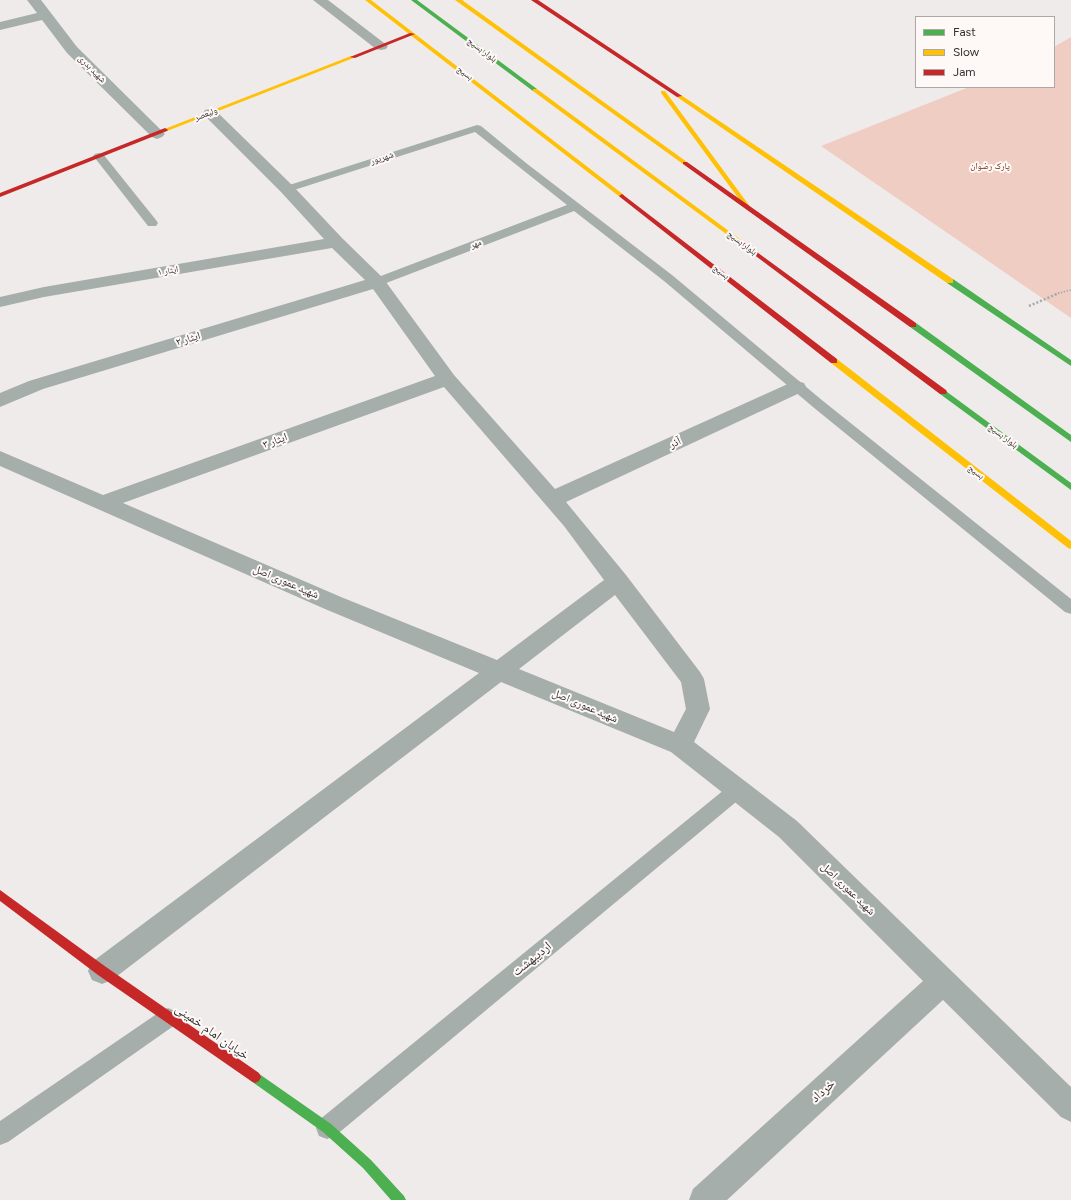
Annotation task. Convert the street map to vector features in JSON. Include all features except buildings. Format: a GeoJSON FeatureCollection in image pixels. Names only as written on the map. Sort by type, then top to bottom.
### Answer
{"type":"FeatureCollection","features":[{"type":"Feature","properties":{"kind":"street","name":"شهید بدری"},"geometry":{"type":"LineString","coordinates":[[34,0],[72,50],[157,134]]}},
{"type":"Feature","properties":{"kind":"street"},"geometry":{"type":"LineString","coordinates":[[320,0],[381,46]]}},
{"type":"Feature","properties":{"kind":"street","name":"بسیج"},"geometry":{"type":"LineString","coordinates":[[368,0],[718,269],[1071,546]]}},
{"type":"Feature","properties":{"kind":"street","name":"بلوار بسیج"},"geometry":{"type":"LineString","coordinates":[[414,0],[1071,487]]}},
{"type":"Feature","properties":{"kind":"street"},"geometry":{"type":"LineString","coordinates":[[458,0],[1071,439]]}},
{"type":"Feature","properties":{"kind":"street"},"geometry":{"type":"LineString","coordinates":[[539,1],[1071,364]]}},
{"type":"Feature","properties":{"kind":"street"},"geometry":{"type":"LineString","coordinates":[[0,26],[46,15]]}},
{"type":"Feature","properties":{"kind":"street","name":"ولیعصر"},"geometry":{"type":"LineString","coordinates":[[0,195],[412,34]]}},
{"type":"Feature","properties":{"kind":"street"},"geometry":{"type":"LineString","coordinates":[[654,80],[749,209]]}},
{"type":"Feature","properties":{"kind":"street"},"geometry":{"type":"LineString","coordinates":[[210,113],[287,189],[336,242],[377,282],[447,379],[553,499],[618,581],[692,679],[698,709],[680,745]]}},
{"type":"Feature","properties":{"kind":"street","name":"ایثار ۱"},"geometry":{"type":"LineString","coordinates":[[0,302],[44,292],[336,242]]}},
{"type":"Feature","properties":{"kind":"street","name":"ایثار ۲"},"geometry":{"type":"LineString","coordinates":[[0,401],[36,385],[377,282]]}},
{"type":"Feature","properties":{"kind":"street","name":"ایثار ۳"},"geometry":{"type":"LineString","coordinates":[[102,503],[447,379]]}},
{"type":"Feature","properties":{"kind":"street","name":"آذر"},"geometry":{"type":"LineString","coordinates":[[553,499],[797,387]]}},
{"type":"Feature","properties":{"kind":"street","name":"شهید عموری اصل"},"geometry":{"type":"LineString","coordinates":[[0,458],[333,602],[680,745],[736,791],[788,830],[1071,1107]]}},
{"type":"Feature","properties":{"kind":"street"},"geometry":{"type":"LineString","coordinates":[[102,972],[618,581]]}},
{"type":"Feature","properties":{"kind":"street","name":"خیابان امام خمینی"},"geometry":{"type":"LineString","coordinates":[[0,895],[102,972],[327,1128],[367,1164],[400,1200]]}},
{"type":"Feature","properties":{"kind":"street","name":"خرداد"},"geometry":{"type":"LineString","coordinates":[[704,1200],[943,982]]}},
{"type":"Feature","properties":{"kind":"lane","name":"شهریور"},"geometry":{"type":"LineString","coordinates":[[287,189],[477,128],[522,165],[576,206]]}},
{"type":"Feature","properties":{"kind":"lane"},"geometry":{"type":"LineString","coordinates":[[99,156],[152,223]]}},
{"type":"Feature","properties":{"kind":"lane","name":"مهر"},"geometry":{"type":"LineString","coordinates":[[377,282],[576,206]]}},
{"type":"Feature","properties":{"kind":"lane"},"geometry":{"type":"LineString","coordinates":[[576,206],[668,278],[797,387],[968,527],[1071,608]]}},
{"type":"Feature","properties":{"kind":"lane","name":"اردیبهشت"},"geometry":{"type":"LineString","coordinates":[[327,1128],[736,791]]}},
{"type":"Feature","properties":{"kind":"lane"},"geometry":{"type":"LineString","coordinates":[[0,1134],[168,1018]]}},
{"type":"Feature","properties":{"kind":"path"},"geometry":{"type":"LineString","coordinates":[[1004,318],[1050,296],[1071,290]]}},
{"type":"Feature","properties":{"kind":"green space","name":"پارک رضوان"},"geometry":{"type":"Polygon","coordinates":[[[1071,37],[1071,318],[821,146],[966,88],[1055,88],[1055,46],[1071,37]]]}},
{"type":"Feature","properties":{"kind":"traffic: fast"},"geometry":{"type":"LineString","coordinates":[[414,0],[535,90]]}},
{"type":"Feature","properties":{"kind":"traffic: fast"},"geometry":{"type":"LineString","coordinates":[[950,281],[1071,364]]}},
{"type":"Feature","properties":{"kind":"traffic: fast"},"geometry":{"type":"LineString","coordinates":[[913,325],[1071,439]]}},
{"type":"Feature","properties":{"kind":"traffic: fast"},"geometry":{"type":"LineString","coordinates":[[943,392],[1071,487]]}},
{"type":"Feature","properties":{"kind":"traffic: fast"},"geometry":{"type":"LineString","coordinates":[[255,1077],[327,1128],[367,1164],[400,1200]]}},
{"type":"Feature","properties":{"kind":"traffic: slow"},"geometry":{"type":"LineString","coordinates":[[368,0],[622,196]]}},
{"type":"Feature","properties":{"kind":"traffic: slow"},"geometry":{"type":"LineString","coordinates":[[458,0],[685,163]]}},
{"type":"Feature","properties":{"kind":"traffic: slow"},"geometry":{"type":"LineString","coordinates":[[165,130],[353,57]]}},
{"type":"Feature","properties":{"kind":"traffic: slow"},"geometry":{"type":"LineString","coordinates":[[535,90],[739,241]]}},
{"type":"Feature","properties":{"kind":"traffic: slow"},"geometry":{"type":"LineString","coordinates":[[663,92],[749,209]]}},
{"type":"Feature","properties":{"kind":"traffic: slow"},"geometry":{"type":"LineString","coordinates":[[679,96],[950,281]]}},
{"type":"Feature","properties":{"kind":"traffic: slow"},"geometry":{"type":"LineString","coordinates":[[834,361],[1071,546]]}},
{"type":"Feature","properties":{"kind":"traffic: jam"},"geometry":{"type":"LineString","coordinates":[[534,0],[679,96]]}},
{"type":"Feature","properties":{"kind":"traffic: jam"},"geometry":{"type":"LineString","coordinates":[[353,57],[412,34]]}},
{"type":"Feature","properties":{"kind":"traffic: jam"},"geometry":{"type":"LineString","coordinates":[[0,195],[165,130]]}},
{"type":"Feature","properties":{"kind":"traffic: jam"},"geometry":{"type":"LineString","coordinates":[[685,163],[913,325]]}},
{"type":"Feature","properties":{"kind":"traffic: jam"},"geometry":{"type":"LineString","coordinates":[[622,196],[834,361]]}},
{"type":"Feature","properties":{"kind":"traffic: jam"},"geometry":{"type":"LineString","coordinates":[[739,241],[943,392]]}},
{"type":"Feature","properties":{"kind":"traffic: jam"},"geometry":{"type":"LineString","coordinates":[[0,895],[102,971],[255,1077]]}}]}
